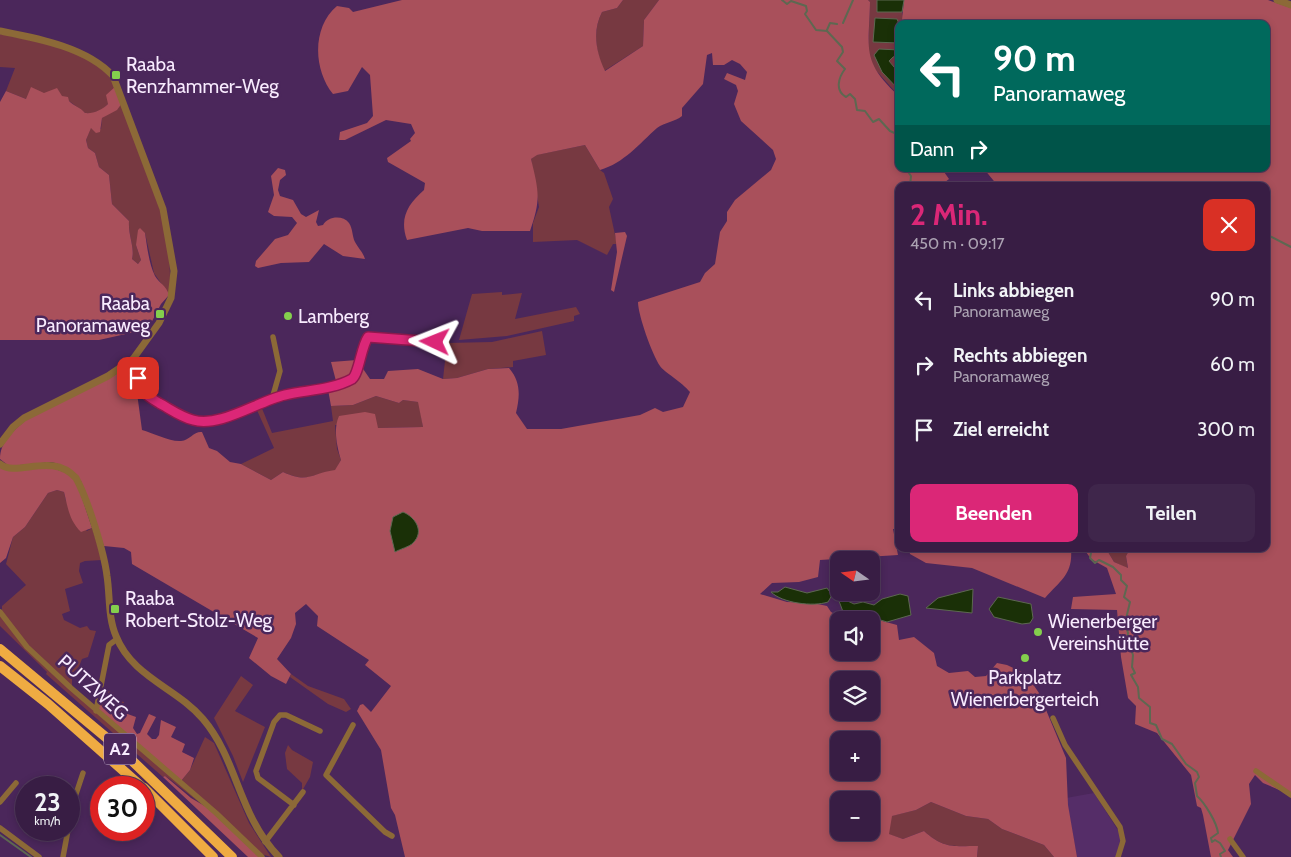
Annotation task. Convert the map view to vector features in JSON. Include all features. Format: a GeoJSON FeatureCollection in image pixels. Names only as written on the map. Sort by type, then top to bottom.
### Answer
{"type":"FeatureCollection","features":[{"type":"Feature","properties":{"kind":"highway","name":"A2"},"geometry":{"type":"LineString","coordinates":[[0,649],[120,749],[232,857]]}},
{"type":"Feature","properties":{"kind":"highway","name":"A2"},"geometry":{"type":"LineString","coordinates":[[0,666],[62,716],[129,776]]}},
{"type":"Feature","properties":{"kind":"highway","name":"A2"},"geometry":{"type":"LineString","coordinates":[[155,800],[213,857]]}},
{"type":"Feature","properties":{"kind":"street"},"geometry":{"type":"LineString","coordinates":[[1277,0],[1291,5]]}},
{"type":"Feature","properties":{"kind":"street"},"geometry":{"type":"LineString","coordinates":[[0,31],[42,41],[82,55],[105,68],[118,86],[162,209],[174,271],[173,289],[166,311],[134,358],[108,376],[24,418],[13,427],[0,444]]}},
{"type":"Feature","properties":{"kind":"street"},"geometry":{"type":"LineString","coordinates":[[272,399],[280,370],[273,337]]}},
{"type":"Feature","properties":{"kind":"street"},"geometry":{"type":"LineString","coordinates":[[134,358],[138,365],[138,383],[142,391],[193,420],[215,420],[272,399],[334,386],[351,379],[356,375],[363,345],[368,337],[448,342]]}},
{"type":"Feature","properties":{"kind":"street"},"geometry":{"type":"LineString","coordinates":[[0,464],[8,468],[51,465],[66,471],[76,478],[104,559],[112,625],[117,639],[141,670],[193,709],[212,730],[252,822],[265,842],[279,857]]}},
{"type":"Feature","properties":{"kind":"street","name":"PUTZWEG"},"geometry":{"type":"LineString","coordinates":[[0,612],[27,647],[96,711],[216,813],[262,857]]}},
{"type":"Feature","properties":{"kind":"street"},"geometry":{"type":"LineString","coordinates":[[96,711],[108,648],[111,642],[117,639]]}},
{"type":"Feature","properties":{"kind":"street"},"geometry":{"type":"LineString","coordinates":[[294,804],[258,778],[256,773],[259,763],[274,722],[280,715],[320,731]]}},
{"type":"Feature","properties":{"kind":"street"},"geometry":{"type":"LineString","coordinates":[[1053,718],[1065,745],[1120,827],[1123,841],[1118,857]]}},
{"type":"Feature","properties":{"kind":"street"},"geometry":{"type":"LineString","coordinates":[[353,725],[326,775],[385,832],[392,836]]}},
{"type":"Feature","properties":{"kind":"street"},"geometry":{"type":"LineString","coordinates":[[1256,771],[1291,795]]}},
{"type":"Feature","properties":{"kind":"street"},"geometry":{"type":"LineString","coordinates":[[80,782],[83,773]]}},
{"type":"Feature","properties":{"kind":"street"},"geometry":{"type":"LineString","coordinates":[[0,802],[15,784]]}},
{"type":"Feature","properties":{"kind":"street"},"geometry":{"type":"LineString","coordinates":[[265,842],[303,792]]}},
{"type":"Feature","properties":{"kind":"street"},"geometry":{"type":"LineString","coordinates":[[0,828],[39,857]]}},
{"type":"Feature","properties":{"kind":"street"},"geometry":{"type":"LineString","coordinates":[[1230,839],[1242,857]]}},
{"type":"Feature","properties":{"kind":"street"},"geometry":{"type":"LineString","coordinates":[[63,857],[66,841]]}},
{"type":"Feature","properties":{"kind":"shaded area"},"geometry":{"type":"Polygon","coordinates":[[[402,0],[623,0],[617,8],[602,12],[599,19],[596,42],[605,71],[643,46],[644,20],[659,0],[868,0],[870,2],[870,54],[878,73],[895,92],[895,172],[944,172],[949,179],[945,182],[895,182],[895,529],[893,529],[895,552],[897,552],[898,555],[880,556],[880,551],[830,551],[830,559],[820,560],[818,577],[799,582],[772,583],[760,594],[787,602],[813,603],[827,606],[830,611],[830,661],[880,661],[880,620],[897,625],[899,640],[914,637],[934,653],[937,666],[949,673],[968,671],[975,677],[986,676],[997,663],[1007,665],[1026,674],[1039,693],[1066,758],[1068,805],[1077,857],[1054,857],[1044,845],[1002,829],[988,819],[966,816],[931,802],[916,810],[892,816],[889,834],[903,839],[924,831],[943,844],[978,846],[977,857],[405,857],[395,815],[391,808],[381,750],[357,711],[360,705],[363,704],[371,712],[391,686],[365,665],[369,660],[317,626],[318,616],[306,604],[295,613],[296,624],[291,638],[277,659],[291,674],[286,684],[271,676],[249,658],[258,638],[132,564],[131,552],[124,548],[104,546],[81,481],[58,464],[52,462],[9,466],[0,459],[5,442],[26,420],[125,369],[130,370],[130,385],[137,393],[142,430],[177,441],[202,432],[209,448],[217,451],[230,462],[241,464],[271,480],[283,472],[299,477],[310,477],[335,470],[341,460],[336,432],[339,416],[365,412],[375,414],[378,428],[423,427],[418,402],[403,400],[399,403],[376,396],[353,405],[331,406],[327,384],[336,381],[331,362],[357,360],[370,379],[384,379],[388,371],[418,369],[443,379],[457,378],[488,369],[509,368],[516,379],[519,389],[516,413],[527,429],[561,429],[640,415],[655,408],[663,412],[683,407],[690,392],[660,366],[646,334],[638,302],[700,282],[705,273],[715,264],[720,232],[727,221],[727,212],[735,200],[771,170],[776,159],[773,150],[741,121],[734,104],[738,91],[736,85],[724,79],[727,73],[745,80],[747,72],[740,64],[732,60],[724,65],[713,65],[712,53],[707,55],[703,84],[682,108],[682,116],[657,128],[631,152],[609,167],[600,170],[585,145],[537,155],[531,159],[538,195],[536,211],[530,231],[482,231],[468,228],[407,240],[404,225],[406,212],[413,201],[424,190],[425,183],[388,162],[387,158],[411,141],[410,139],[415,133],[411,124],[386,120],[345,140],[339,140],[340,132],[367,123],[373,116],[370,75],[362,67],[348,91],[333,94],[326,84],[322,73],[318,49],[319,36],[329,15],[337,6],[349,8],[353,12],[402,0]]]}},
{"type":"Feature","properties":{"kind":"shaded area"},"geometry":{"type":"Polygon","coordinates":[[[623,0],[659,0],[644,20],[643,46],[604,71],[596,42],[599,19],[602,12],[617,8],[623,0]]]}},
{"type":"Feature","properties":{"kind":"shaded area"},"geometry":{"type":"Polygon","coordinates":[[[868,0],[877,0],[877,12],[902,12],[903,20],[895,20],[895,92],[872,66],[868,53],[870,2],[868,0]]]}},
{"type":"Feature","properties":{"kind":"shaded area"},"geometry":{"type":"Polygon","coordinates":[[[877,0],[904,0],[902,12],[877,12],[877,0]]]}},
{"type":"Feature","properties":{"kind":"shaded area"},"geometry":{"type":"Polygon","coordinates":[[[904,0],[1268,0],[1291,8],[1291,795],[1263,783],[1255,775],[1249,784],[1251,804],[1228,850],[1233,857],[1211,857],[1203,815],[1201,808],[1197,806],[1191,775],[1157,733],[1135,724],[1136,706],[1128,698],[1121,657],[1117,610],[1071,609],[1073,597],[1116,594],[1107,568],[1091,559],[1086,552],[1108,552],[1114,562],[1128,568],[1126,556],[1128,552],[1270,552],[1270,182],[995,182],[986,172],[1270,172],[1270,20],[902,20],[904,0]]]}},
{"type":"Feature","properties":{"kind":"shaded area"},"geometry":{"type":"Polygon","coordinates":[[[875,18],[897,19],[895,20],[895,43],[873,42],[875,18]]]}},
{"type":"Feature","properties":{"kind":"shaded area"},"geometry":{"type":"Polygon","coordinates":[[[0,34],[48,44],[80,56],[94,64],[107,74],[116,86],[108,104],[103,109],[91,114],[85,113],[69,101],[44,93],[26,99],[6,91],[15,68],[0,67],[0,34]]]}},
{"type":"Feature","properties":{"kind":"shaded area"},"geometry":{"type":"Polygon","coordinates":[[[879,49],[895,50],[895,56],[889,61],[895,68],[895,86],[882,72],[874,55],[879,49]]]}},
{"type":"Feature","properties":{"kind":"shaded area"},"geometry":{"type":"Polygon","coordinates":[[[116,86],[122,103],[117,110],[102,118],[100,132],[96,133],[91,128],[86,140],[88,148],[95,153],[99,167],[109,175],[112,204],[129,221],[129,232],[133,250],[132,259],[138,264],[141,260],[136,245],[140,228],[145,233],[148,255],[155,276],[169,295],[161,304],[148,329],[99,340],[0,340],[0,102],[6,91],[26,99],[31,87],[44,93],[57,88],[62,96],[68,97],[69,101],[85,113],[91,113],[100,110],[108,104],[106,95],[116,86]]]}},
{"type":"Feature","properties":{"kind":"shaded area"},"geometry":{"type":"Polygon","coordinates":[[[122,103],[148,173],[163,221],[170,270],[169,295],[154,273],[145,233],[136,245],[141,260],[138,264],[132,259],[133,250],[129,221],[112,204],[109,175],[99,167],[95,153],[88,148],[86,140],[91,127],[101,129],[102,118],[122,103]]]}},
{"type":"Feature","properties":{"kind":"shaded area"},"geometry":{"type":"Polygon","coordinates":[[[585,145],[600,170],[604,173],[613,199],[609,207],[617,244],[613,244],[607,255],[577,240],[533,242],[533,223],[539,207],[531,159],[536,155],[585,145]]]}},
{"type":"Feature","properties":{"kind":"shaded area"},"geometry":{"type":"Polygon","coordinates":[[[278,168],[285,170],[286,175],[280,180],[278,190],[280,196],[293,200],[301,214],[306,217],[319,210],[316,222],[318,226],[323,225],[332,218],[346,220],[350,225],[355,242],[365,259],[343,256],[324,244],[309,262],[281,263],[258,268],[255,266],[256,261],[275,239],[288,235],[297,223],[292,217],[274,216],[268,212],[274,195],[271,176],[278,168]]]}},
{"type":"Feature","properties":{"kind":"shaded area"},"geometry":{"type":"Polygon","coordinates":[[[625,232],[627,236],[614,292],[611,290],[617,252],[615,233],[625,232]]]}},
{"type":"Feature","properties":{"kind":"shaded area"},"geometry":{"type":"Polygon","coordinates":[[[502,292],[502,295],[522,293],[515,319],[576,307],[580,314],[574,316],[574,321],[507,336],[459,340],[472,294],[502,292]]]}},
{"type":"Feature","properties":{"kind":"shaded area"},"geometry":{"type":"Polygon","coordinates":[[[542,331],[546,355],[513,361],[513,367],[488,369],[457,378],[443,379],[447,343],[492,342],[542,331]]]}},
{"type":"Feature","properties":{"kind":"shaded area"},"geometry":{"type":"Polygon","coordinates":[[[376,396],[399,403],[403,400],[419,402],[423,427],[378,428],[335,425],[337,449],[341,460],[335,471],[310,477],[299,477],[283,472],[271,480],[241,464],[274,448],[256,408],[261,406],[272,433],[333,421],[331,406],[353,405],[376,396]]]}},
{"type":"Feature","properties":{"kind":"shaded area"},"geometry":{"type":"Polygon","coordinates":[[[47,466],[69,474],[77,483],[92,528],[81,532],[77,527],[70,514],[64,492],[57,490],[48,493],[25,527],[13,537],[6,558],[0,563],[0,467],[47,466]]]}},
{"type":"Feature","properties":{"kind":"shaded area"},"geometry":{"type":"Polygon","coordinates":[[[57,490],[64,492],[66,501],[87,531],[92,528],[102,560],[80,563],[79,571],[83,583],[65,589],[70,611],[62,614],[64,620],[80,628],[87,626],[90,630],[96,631],[88,657],[82,659],[78,669],[72,673],[72,688],[28,646],[2,611],[2,606],[26,585],[6,564],[13,537],[25,527],[48,493],[57,490]]]}},
{"type":"Feature","properties":{"kind":"shaded area"},"geometry":{"type":"Polygon","coordinates":[[[403,512],[415,521],[418,534],[411,544],[395,552],[390,531],[393,517],[403,512]]]}},
{"type":"Feature","properties":{"kind":"shaded area"},"geometry":{"type":"Polygon","coordinates":[[[910,552],[1071,552],[1071,558],[1065,576],[1045,598],[972,568],[926,563],[910,552]]]}},
{"type":"Feature","properties":{"kind":"shaded area"},"geometry":{"type":"Polygon","coordinates":[[[1108,552],[1128,552],[1126,556],[1128,569],[1114,562],[1108,552]]]}},
{"type":"Feature","properties":{"kind":"shaded area"},"geometry":{"type":"Polygon","coordinates":[[[785,587],[807,593],[827,588],[830,592],[830,598],[828,602],[822,603],[798,603],[782,599],[771,592],[778,592],[785,587]]]}},
{"type":"Feature","properties":{"kind":"shaded area"},"geometry":{"type":"Polygon","coordinates":[[[973,589],[972,613],[926,608],[938,598],[973,589]]]}},
{"type":"Feature","properties":{"kind":"shaded area"},"geometry":{"type":"Polygon","coordinates":[[[900,594],[908,596],[911,615],[887,622],[880,620],[880,611],[843,611],[839,601],[848,601],[854,604],[863,602],[874,605],[882,599],[900,594]]]}},
{"type":"Feature","properties":{"kind":"shaded area"},"geometry":{"type":"Polygon","coordinates":[[[998,597],[1031,604],[1033,618],[1030,623],[1022,624],[994,617],[989,609],[998,597]]]}},
{"type":"Feature","properties":{"kind":"shaded area"},"geometry":{"type":"Polygon","coordinates":[[[0,615],[18,638],[206,808],[171,780],[165,776],[163,777],[46,674],[47,672],[0,626],[0,615]]]}},
{"type":"Feature","properties":{"kind":"shaded area"},"geometry":{"type":"Polygon","coordinates":[[[291,674],[308,686],[344,699],[351,709],[346,712],[328,704],[290,677],[291,674]]]}},
{"type":"Feature","properties":{"kind":"shaded area"},"geometry":{"type":"Polygon","coordinates":[[[241,676],[253,685],[235,711],[265,727],[243,782],[233,756],[214,718],[241,676]]]}},
{"type":"Feature","properties":{"kind":"shaded area"},"geometry":{"type":"Polygon","coordinates":[[[102,689],[114,693],[113,699],[124,702],[123,708],[117,706],[105,709],[98,703],[102,689]]]}},
{"type":"Feature","properties":{"kind":"shaded area"},"geometry":{"type":"Polygon","coordinates":[[[98,703],[105,709],[117,706],[123,708],[122,712],[136,717],[133,728],[137,734],[140,733],[149,714],[156,717],[147,734],[152,739],[156,739],[159,735],[161,720],[176,727],[171,737],[185,744],[182,752],[194,758],[190,770],[181,781],[97,710],[98,703]]]}},
{"type":"Feature","properties":{"kind":"shaded area"},"geometry":{"type":"Polygon","coordinates":[[[205,737],[214,743],[249,823],[271,857],[261,854],[181,781],[190,770],[205,737]]]}},
{"type":"Feature","properties":{"kind":"shaded area"},"geometry":{"type":"Polygon","coordinates":[[[288,745],[292,750],[313,762],[310,777],[302,791],[302,783],[287,769],[285,753],[288,745]]]}},
{"type":"Feature","properties":{"kind":"shaded area"},"geometry":{"type":"Polygon","coordinates":[[[165,776],[191,798],[208,808],[259,857],[248,857],[163,777],[165,776]]]}},
{"type":"Feature","properties":{"kind":"shaded area"},"geometry":{"type":"Polygon","coordinates":[[[1094,793],[1119,832],[1121,841],[1116,857],[1077,857],[1066,798],[1094,793]]]}},
{"type":"Feature","properties":{"kind":"shaded area"},"geometry":{"type":"Polygon","coordinates":[[[931,802],[966,816],[988,819],[1002,829],[1044,845],[1054,857],[977,857],[978,846],[943,844],[924,831],[903,839],[888,834],[891,816],[916,810],[931,802]]]}},
{"type":"Feature","properties":{"kind":"waterway"},"geometry":{"type":"LineString","coordinates":[[782,0],[787,4],[791,1],[806,6],[807,11],[805,14],[816,30],[827,31],[842,47],[843,52],[837,61],[845,69],[839,84],[840,91],[846,97],[850,94],[855,99],[857,110],[865,111],[873,122],[879,119],[890,131],[895,133]]}},
{"type":"Feature","properties":{"kind":"waterway"},"geometry":{"type":"LineString","coordinates":[[843,23],[853,0]]}},
{"type":"Feature","properties":{"kind":"waterway"},"geometry":{"type":"LineString","coordinates":[[827,30],[830,23],[837,24]]}},
{"type":"Feature","properties":{"kind":"waterway"},"geometry":{"type":"LineString","coordinates":[[908,172],[911,176],[910,182]]}},
{"type":"Feature","properties":{"kind":"waterway"},"geometry":{"type":"LineString","coordinates":[[1270,236],[1291,247]]}},
{"type":"Feature","properties":{"kind":"waterway"},"geometry":{"type":"LineString","coordinates":[[1090,552],[1090,558],[1095,563],[1099,560],[1113,567],[1121,575],[1121,580],[1127,586],[1124,597],[1130,602],[1125,623],[1128,633],[1127,639],[1133,655],[1132,667],[1135,673],[1131,675],[1138,687],[1139,698],[1150,707],[1150,723],[1156,725],[1162,739],[1172,744],[1186,764],[1197,772],[1199,777],[1195,783],[1197,796],[1207,808],[1215,824],[1218,833],[1211,838],[1212,842],[1215,840],[1220,843],[1225,851],[1220,854],[1221,857]]}},
{"type":"Feature","properties":{"kind":"waterway"},"geometry":{"type":"LineString","coordinates":[[0,835],[31,857]]}},
{"type":"Feature","properties":{"kind":"place","name":"Raaba Renzhammer-Weg"},"geometry":{"type":"Point","coordinates":[116,75]}},
{"type":"Feature","properties":{"kind":"place","name":"Raaba Panoramaweg"},"geometry":{"type":"Point","coordinates":[160,314]}},
{"type":"Feature","properties":{"kind":"place","name":"Lamberg"},"geometry":{"type":"Point","coordinates":[288,316]}},
{"type":"Feature","properties":{"kind":"place","name":"Raaba Robert-Stolz-Weg"},"geometry":{"type":"Point","coordinates":[115,609]}},
{"type":"Feature","properties":{"kind":"place","name":"Wienerberger Vereinshütte"},"geometry":{"type":"Point","coordinates":[1038,632]}},
{"type":"Feature","properties":{"kind":"place","name":"Parkplatz Wienerbergerteich"},"geometry":{"type":"Point","coordinates":[1025,658]}},
{"type":"Feature","properties":{"kind":"route"},"geometry":{"type":"LineString","coordinates":[[138,378],[142,391],[154,400],[200,422],[228,416],[283,395],[334,386],[351,379],[356,375],[363,345],[370,336],[402,341],[435,342]]}}]}
